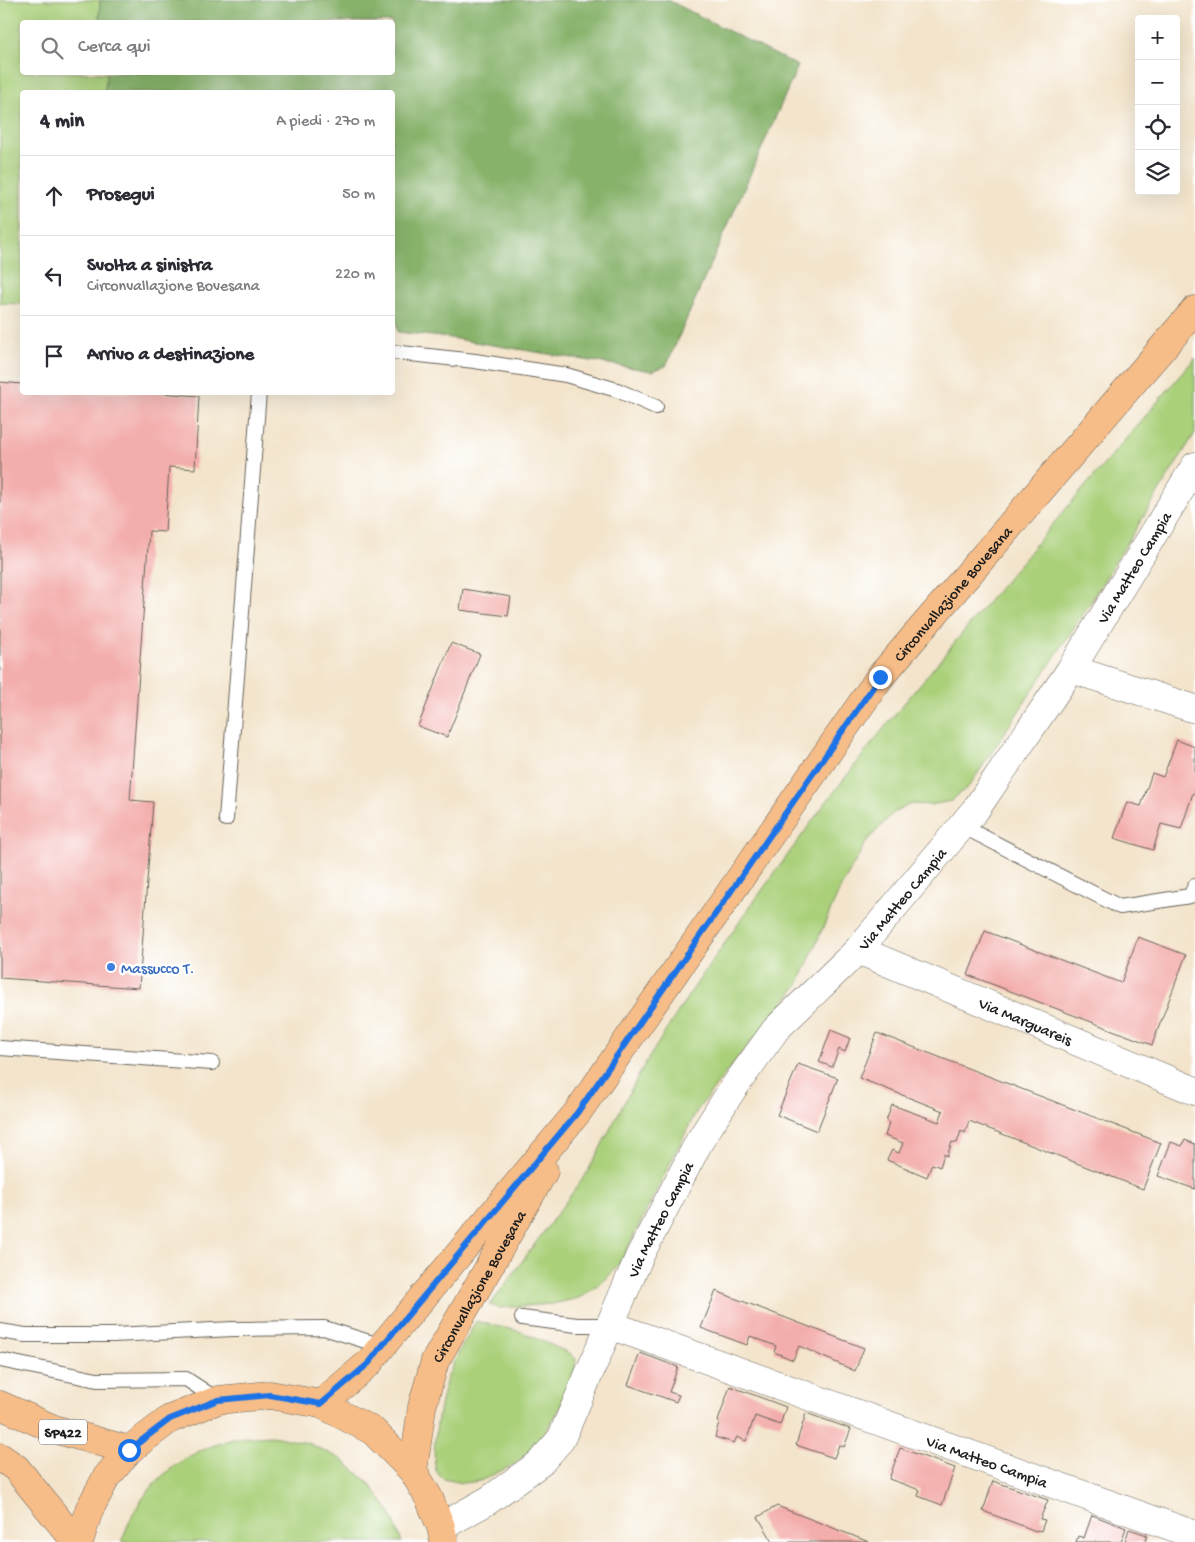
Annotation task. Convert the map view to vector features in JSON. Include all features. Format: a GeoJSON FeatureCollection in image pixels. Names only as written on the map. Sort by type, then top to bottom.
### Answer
{"type":"FeatureCollection","features":[{"type":"Feature","properties":{"kind":"main road","name":"Circonvallazione Bovesana"},"geometry":{"type":"LineString","coordinates":[[321,1404],[369,1363],[577,1113],[880,677],[1195,310]]}},
{"type":"Feature","properties":{"kind":"main road","name":"Circonvallazione Bovesana"},"geometry":{"type":"LineString","coordinates":[[413,1471],[422,1406],[435,1361],[577,1113]]}},
{"type":"Feature","properties":{"kind":"main road"},"geometry":{"type":"LineString","coordinates":[[0,1457],[16,1468],[77,1542],[89,1510],[106,1478],[129,1450],[170,1419],[218,1400],[270,1395],[321,1404],[373,1431],[413,1471],[429,1498],[442,1534]]}},
{"type":"Feature","properties":{"kind":"main road","name":"SP422"},"geometry":{"type":"LineString","coordinates":[[0,1405],[54,1429],[129,1450]]}},
{"type":"Feature","properties":{"kind":"street","name":"Via Matteo Campia"},"geometry":{"type":"LineString","coordinates":[[442,1534],[540,1464],[561,1439],[640,1255],[699,1142],[732,1090],[776,1029],[858,950],[976,809],[1070,669],[1195,466]]}},
{"type":"Feature","properties":{"kind":"street"},"geometry":{"type":"LineString","coordinates":[[1070,669],[1195,709]]}},
{"type":"Feature","properties":{"kind":"street","name":"Via Marguareis"},"geometry":{"type":"LineString","coordinates":[[858,950],[1195,1090]]}},
{"type":"Feature","properties":{"kind":"street","name":"Via Matteo Campia"},"geometry":{"type":"LineString","coordinates":[[610,1325],[1195,1535]]}},
{"type":"Feature","properties":{"kind":"lane"},"geometry":{"type":"LineString","coordinates":[[395,352],[475,361],[566,375],[616,390],[656,407]]}},
{"type":"Feature","properties":{"kind":"lane"},"geometry":{"type":"LineString","coordinates":[[226,818],[259,395]]}},
{"type":"Feature","properties":{"kind":"lane"},"geometry":{"type":"LineString","coordinates":[[962,826],[1120,907],[1190,896],[1195,886]]}},
{"type":"Feature","properties":{"kind":"lane"},"geometry":{"type":"LineString","coordinates":[[0,1048],[212,1063]]}},
{"type":"Feature","properties":{"kind":"lane"},"geometry":{"type":"LineString","coordinates":[[522,1318],[577,1325],[610,1325]]}},
{"type":"Feature","properties":{"kind":"lane"},"geometry":{"type":"LineString","coordinates":[[0,1331],[25,1335],[114,1335],[233,1329],[324,1328],[382,1346]]}},
{"type":"Feature","properties":{"kind":"lane"},"geometry":{"type":"LineString","coordinates":[[0,1360],[97,1380],[186,1379],[218,1400]]}},
{"type":"Feature","properties":{"kind":"green space"},"geometry":{"type":"Polygon","coordinates":[[[0,0],[100,0],[99,20],[20,20],[20,75],[107,75],[104,90],[20,90],[20,304],[0,303],[0,0]]]}},
{"type":"Feature","properties":{"kind":"green space"},"geometry":{"type":"Polygon","coordinates":[[[100,0],[668,0],[798,66],[666,366],[652,371],[450,338],[398,332],[395,316],[395,90],[104,90],[107,75],[395,75],[395,20],[99,20],[100,0]]]}},
{"type":"Feature","properties":{"kind":"green space"},"geometry":{"type":"Polygon","coordinates":[[[1195,358],[1195,433],[1087,608],[970,785],[951,801],[931,805],[911,804],[893,813],[866,842],[839,891],[798,985],[739,1056],[696,1112],[620,1263],[599,1285],[579,1298],[552,1304],[498,1308],[490,1305],[587,1173],[643,1067],[688,996],[824,805],[883,729],[1041,538],[1195,358]]]}},
{"type":"Feature","properties":{"kind":"green space"},"geometry":{"type":"Polygon","coordinates":[[[476,1321],[522,1332],[571,1354],[576,1359],[575,1369],[561,1406],[537,1446],[515,1464],[480,1481],[463,1483],[443,1479],[437,1472],[434,1450],[435,1437],[442,1396],[448,1376],[476,1321]]]}},
{"type":"Feature","properties":{"kind":"green space"},"geometry":{"type":"Polygon","coordinates":[[[272,1436],[308,1443],[341,1459],[369,1483],[390,1512],[402,1542],[122,1542],[136,1509],[146,1494],[171,1469],[185,1459],[201,1450],[237,1438],[272,1436]]]}},
{"type":"Feature","properties":{"kind":"building"},"geometry":{"type":"Polygon","coordinates":[[[0,382],[20,384],[20,395],[199,396],[195,469],[169,467],[165,532],[149,531],[130,800],[153,802],[139,988],[0,978],[0,382]]]}},
{"type":"Feature","properties":{"kind":"building"},"geometry":{"type":"Polygon","coordinates":[[[463,589],[511,597],[508,616],[460,610],[463,589]]]}},
{"type":"Feature","properties":{"kind":"building"},"geometry":{"type":"Polygon","coordinates":[[[451,643],[480,654],[447,737],[418,726],[451,643]]]}},
{"type":"Feature","properties":{"kind":"building"},"geometry":{"type":"Polygon","coordinates":[[[1177,740],[1195,747],[1195,794],[1193,793],[1181,829],[1161,824],[1153,850],[1114,838],[1127,802],[1141,806],[1152,773],[1163,777],[1177,740]]]}},
{"type":"Feature","properties":{"kind":"building"},"geometry":{"type":"Polygon","coordinates":[[[985,931],[1121,983],[1138,937],[1186,955],[1152,1045],[968,975],[985,931]]]}},
{"type":"Feature","properties":{"kind":"building"},"geometry":{"type":"Polygon","coordinates":[[[831,1030],[850,1038],[845,1052],[839,1049],[832,1067],[819,1062],[831,1030]]]}},
{"type":"Feature","properties":{"kind":"building"},"geometry":{"type":"Polygon","coordinates":[[[877,1033],[1161,1143],[1143,1189],[969,1121],[965,1133],[961,1131],[957,1143],[952,1142],[947,1156],[944,1154],[940,1167],[932,1164],[927,1177],[887,1160],[892,1150],[899,1153],[903,1143],[885,1136],[889,1123],[886,1121],[892,1105],[939,1122],[943,1111],[859,1078],[877,1033]]]}},
{"type":"Feature","properties":{"kind":"building"},"geometry":{"type":"Polygon","coordinates":[[[798,1064],[838,1078],[817,1131],[777,1115],[798,1064]]]}},
{"type":"Feature","properties":{"kind":"building"},"geometry":{"type":"Polygon","coordinates":[[[1185,1140],[1195,1144],[1195,1189],[1158,1176],[1171,1142],[1182,1146],[1185,1140]]]}},
{"type":"Feature","properties":{"kind":"building"},"geometry":{"type":"Polygon","coordinates":[[[716,1291],[864,1348],[855,1371],[799,1346],[793,1360],[774,1352],[776,1346],[750,1336],[747,1345],[701,1328],[716,1291]]]}},
{"type":"Feature","properties":{"kind":"building"},"geometry":{"type":"Polygon","coordinates":[[[640,1353],[678,1367],[669,1392],[679,1395],[676,1402],[628,1385],[640,1353]]]}},
{"type":"Feature","properties":{"kind":"building"},"geometry":{"type":"Polygon","coordinates":[[[730,1386],[786,1407],[780,1425],[755,1416],[746,1441],[737,1437],[734,1443],[715,1437],[718,1421],[730,1386]]]}},
{"type":"Feature","properties":{"kind":"building"},"geometry":{"type":"Polygon","coordinates":[[[806,1413],[851,1429],[844,1447],[839,1445],[834,1458],[796,1445],[806,1413]]]}},
{"type":"Feature","properties":{"kind":"building"},"geometry":{"type":"Polygon","coordinates":[[[900,1448],[955,1468],[942,1505],[918,1496],[920,1490],[889,1479],[900,1448]]]}},
{"type":"Feature","properties":{"kind":"building"},"geometry":{"type":"Polygon","coordinates":[[[993,1481],[1048,1500],[1040,1519],[1045,1520],[1041,1531],[1036,1531],[983,1511],[993,1481]]]}},
{"type":"Feature","properties":{"kind":"building"},"geometry":{"type":"Polygon","coordinates":[[[777,1506],[869,1542],[773,1542],[758,1517],[777,1506]]]}},
{"type":"Feature","properties":{"kind":"building"},"geometry":{"type":"Polygon","coordinates":[[[1092,1515],[1126,1528],[1121,1542],[1076,1542],[1078,1536],[1084,1538],[1092,1515]]]}},
{"type":"Feature","properties":{"kind":"building"},"geometry":{"type":"Polygon","coordinates":[[[1129,1529],[1147,1535],[1145,1542],[1125,1542],[1129,1529]]]}},
{"type":"Feature","properties":{"kind":"place","name":"Massucco T."},"geometry":{"type":"Point","coordinates":[111,967]}},
{"type":"Feature","properties":{"kind":"route"},"geometry":{"type":"LineString","coordinates":[[129,1450],[170,1419],[218,1400],[270,1395],[321,1404],[369,1363],[577,1113],[880,677]]}}]}
